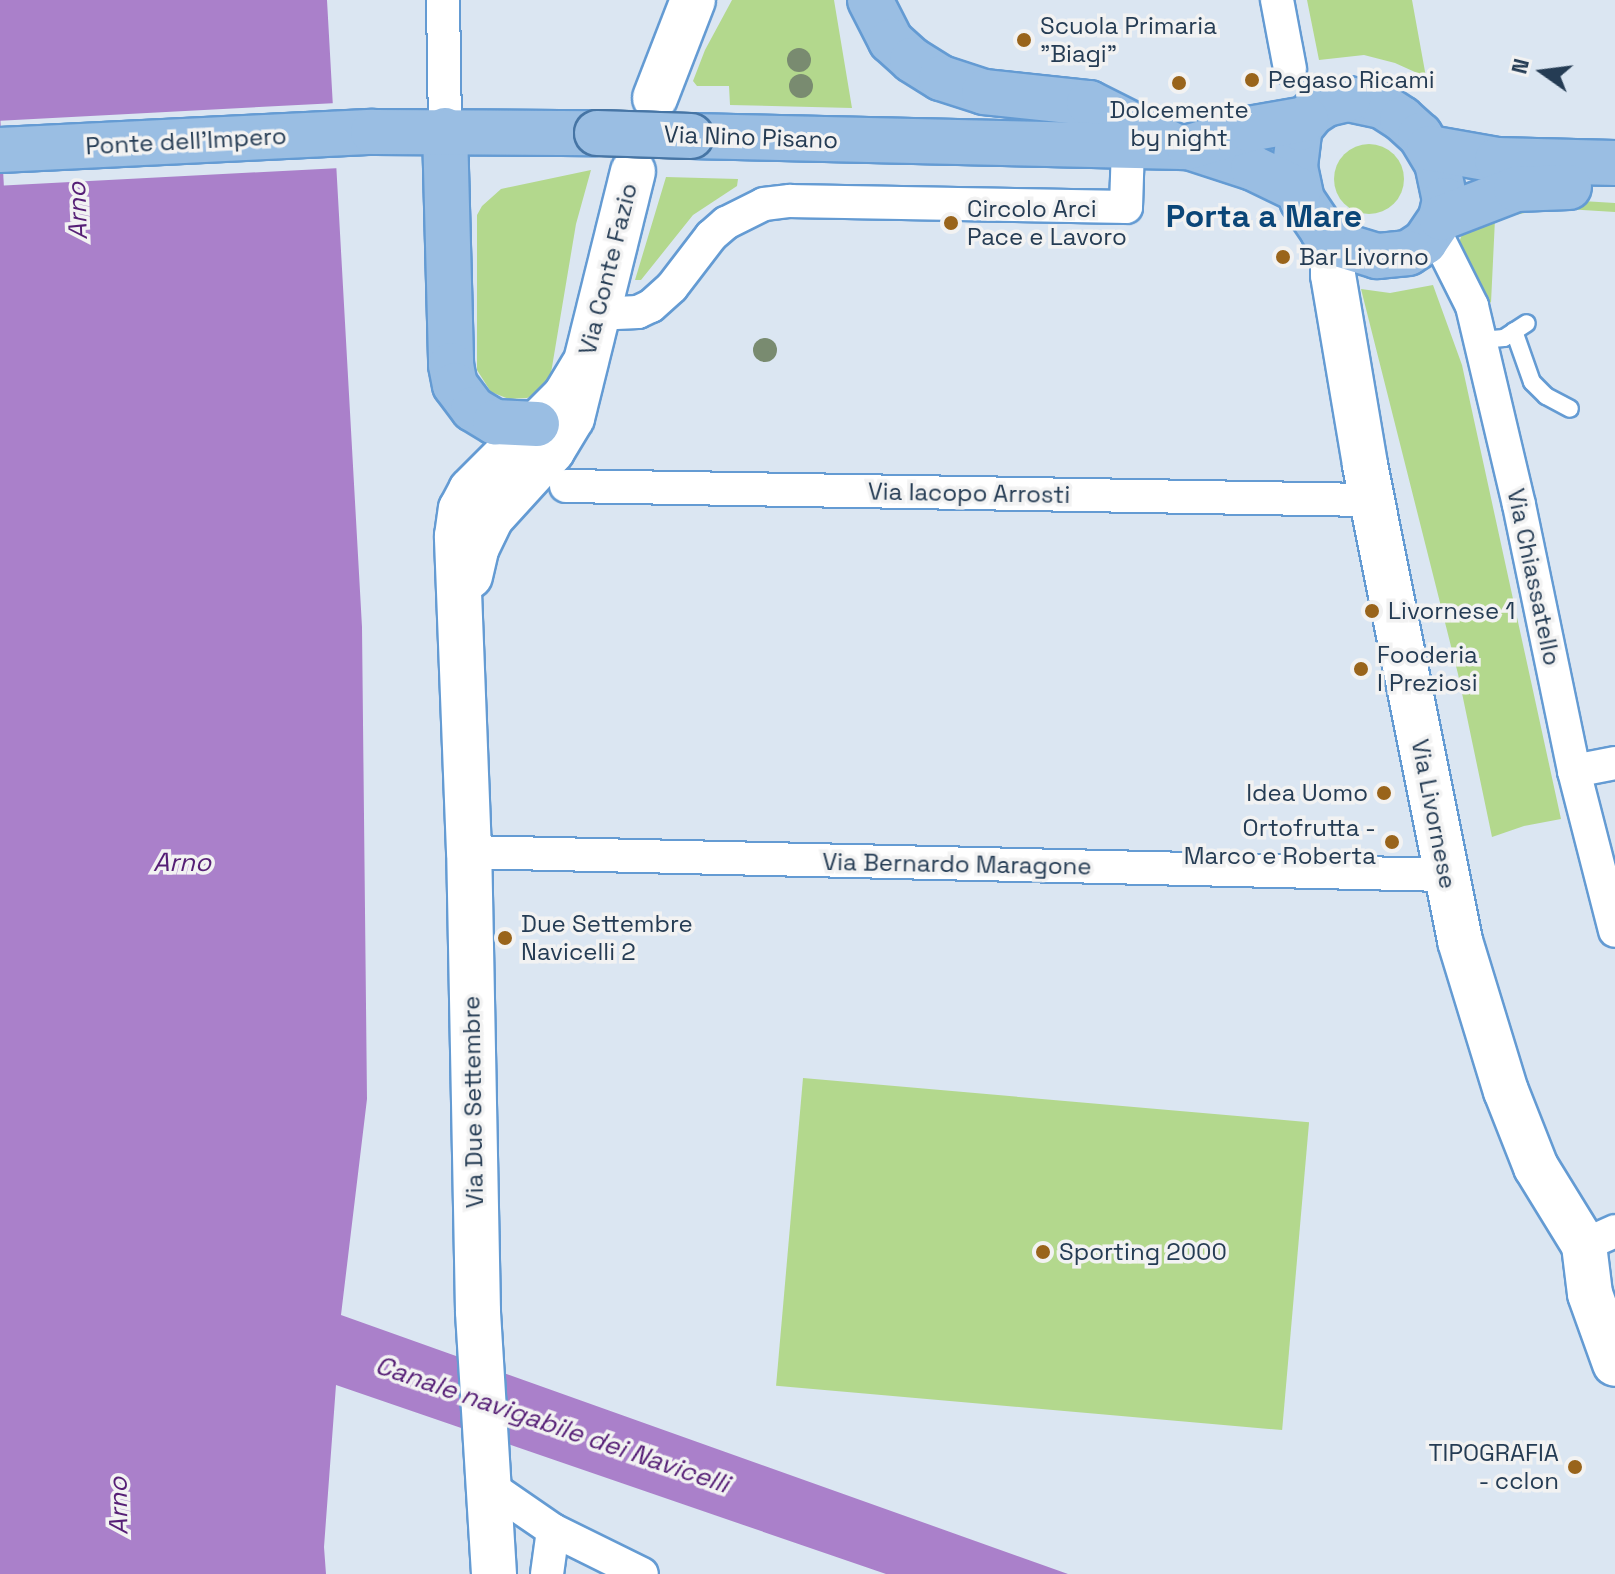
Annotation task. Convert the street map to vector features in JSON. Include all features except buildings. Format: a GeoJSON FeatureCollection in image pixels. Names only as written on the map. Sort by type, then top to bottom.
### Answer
{"type":"FeatureCollection","features":[{"type":"Feature","properties":{"kind":"main road"},"geometry":{"type":"LineString","coordinates":[[655,98],[693,0]]}},
{"type":"Feature","properties":{"kind":"main road"},"geometry":{"type":"LineString","coordinates":[[870,0],[891,41],[912,60],[941,78],[984,92],[1089,103],[1182,147]]}},
{"type":"Feature","properties":{"kind":"main road"},"geometry":{"type":"LineString","coordinates":[[1362,100],[1382,106],[1402,119],[1429,148],[1443,180],[1445,200],[1437,224],[1418,247],[1398,256],[1368,255],[1333,239],[1315,221],[1299,190],[1295,145],[1306,119],[1326,104],[1362,100]]}},
{"type":"Feature","properties":{"kind":"main road","name":"Via Nino Pisano"},"geometry":{"type":"LineString","coordinates":[[373,132],[445,130],[1182,147],[1249,129],[1306,119]]}},
{"type":"Feature","properties":{"kind":"main road"},"geometry":{"type":"LineString","coordinates":[[445,130],[451,365],[455,385],[473,409],[495,422],[537,424]]}},
{"type":"Feature","properties":{"kind":"main road","name":"Ponte dell'Impero"},"geometry":{"type":"LineString","coordinates":[[0,150],[373,132]]}},
{"type":"Feature","properties":{"kind":"main road","name":"Via Nino Pisano"},"geometry":{"type":"LineString","coordinates":[[1182,147],[1253,168],[1299,190]]}},
{"type":"Feature","properties":{"kind":"main road"},"geometry":{"type":"LineString","coordinates":[[1429,148],[1497,160],[1615,163]]}},
{"type":"Feature","properties":{"kind":"main road","name":"Via Conte Fazio"},"geometry":{"type":"LineString","coordinates":[[461,629],[471,566],[483,533],[504,501],[541,464],[567,428],[578,400],[595,314],[633,171]]}},
{"type":"Feature","properties":{"kind":"main road"},"geometry":{"type":"LineString","coordinates":[[1437,224],[1526,187],[1615,190]]}},
{"type":"Feature","properties":{"kind":"main road","name":"Via Livornese"},"geometry":{"type":"LineString","coordinates":[[1333,239],[1333,275],[1372,500],[1445,875],[1477,1003],[1506,1091],[1536,1167],[1600,1238],[1590,1294],[1615,1364]]}},
{"type":"Feature","properties":{"kind":"main road","name":"Via Conte Fazio"},"geometry":{"type":"LineString","coordinates":[[461,629],[457,536],[461,509],[471,490],[565,396],[583,366]]}},
{"type":"Feature","properties":{"kind":"main road","name":"Via Due Settembre"},"geometry":{"type":"LineString","coordinates":[[461,629],[469,852],[478,1311],[494,1574]]}},
{"type":"Feature","properties":{"kind":"street"},"geometry":{"type":"LineString","coordinates":[[443,0],[445,130]]}},
{"type":"Feature","properties":{"kind":"street"},"geometry":{"type":"LineString","coordinates":[[1277,0],[1290,69]]}},
{"type":"Feature","properties":{"kind":"street"},"geometry":{"type":"LineString","coordinates":[[595,314],[638,312],[651,306],[672,287],[711,236],[738,214],[764,204],[790,201],[1126,207],[1128,147]]}},
{"type":"Feature","properties":{"kind":"street","name":"Via Chiassatello"},"geometry":{"type":"LineString","coordinates":[[1437,224],[1472,306],[1481,340],[1574,771],[1615,931]]}},
{"type":"Feature","properties":{"kind":"street","name":"Via Iacopo Arrosti"},"geometry":{"type":"LineString","coordinates":[[566,486],[1372,500]]}},
{"type":"Feature","properties":{"kind":"street"},"geometry":{"type":"LineString","coordinates":[[1574,771],[1615,763]]}},
{"type":"Feature","properties":{"kind":"street","name":"Via Bernardo Maragone"},"geometry":{"type":"LineString","coordinates":[[469,852],[1445,875]]}},
{"type":"Feature","properties":{"kind":"street"},"geometry":{"type":"LineString","coordinates":[[486,1474],[553,1530],[642,1574]]}},
{"type":"Feature","properties":{"kind":"street"},"geometry":{"type":"LineString","coordinates":[[547,1574],[553,1530]]}},
{"type":"Feature","properties":{"kind":"lane"},"geometry":{"type":"LineString","coordinates":[[1481,340],[1504,338],[1520,327],[1532,382],[1546,396],[1570,409]]}},
{"type":"Feature","properties":{"kind":"green space"},"geometry":{"type":"Polygon","coordinates":[[[732,0],[834,0],[852,108],[730,105],[729,86],[697,86],[693,81],[705,50],[732,0]]]}},
{"type":"Feature","properties":{"kind":"green space"},"geometry":{"type":"Polygon","coordinates":[[[1307,0],[1412,0],[1426,77],[1395,63],[1364,55],[1319,60],[1307,0]]]}},
{"type":"Feature","properties":{"kind":"green space"},"geometry":{"type":"Polygon","coordinates":[[[1376,144],[1398,159],[1404,179],[1402,193],[1394,204],[1383,212],[1362,214],[1344,204],[1336,193],[1334,172],[1344,154],[1355,146],[1376,144]]]}},
{"type":"Feature","properties":{"kind":"green space"},"geometry":{"type":"Polygon","coordinates":[[[591,170],[576,224],[550,379],[537,394],[527,398],[509,399],[491,392],[477,370],[477,215],[482,206],[501,189],[591,170]]]}},
{"type":"Feature","properties":{"kind":"green space"},"geometry":{"type":"Polygon","coordinates":[[[666,177],[738,179],[737,186],[693,215],[641,280],[635,280],[666,177]]]}},
{"type":"Feature","properties":{"kind":"green space"},"geometry":{"type":"Polygon","coordinates":[[[1533,198],[1615,203],[1615,212],[1550,208],[1495,219],[1491,303],[1461,264],[1458,246],[1463,231],[1483,213],[1533,198]]]}},
{"type":"Feature","properties":{"kind":"green space"},"geometry":{"type":"Polygon","coordinates":[[[1433,285],[1462,365],[1561,819],[1524,826],[1492,837],[1458,674],[1361,289],[1390,293],[1433,285]]]}},
{"type":"Feature","properties":{"kind":"green space","name":"Sporting 2000"},"geometry":{"type":"Polygon","coordinates":[[[803,1078],[1309,1122],[1282,1430],[776,1386],[803,1078]]]}},
{"type":"Feature","properties":{"kind":"water","name":"Arno"},"geometry":{"type":"Polygon","coordinates":[[[0,0],[327,0],[362,627],[367,1099],[341,1315],[1068,1574],[886,1574],[336,1385],[324,1547],[326,1574],[0,1574],[0,0]]]}},
{"type":"Feature","properties":{"kind":"pier"},"geometry":{"type":"Polygon","coordinates":[[[337,103],[340,168],[4,186],[0,121],[337,103]]]}},
{"type":"Feature","properties":{"kind":"place","name":"Scuola Primaria \"Biagi\""},"geometry":{"type":"Point","coordinates":[1024,40]}},
{"type":"Feature","properties":{"kind":"place","name":"Pegaso Ricami"},"geometry":{"type":"Point","coordinates":[1252,80]}},
{"type":"Feature","properties":{"kind":"place","name":"Dolcemente by night"},"geometry":{"type":"Point","coordinates":[1179,83]}},
{"type":"Feature","properties":{"kind":"place","name":"Circolo Arci Pace e Lavoro"},"geometry":{"type":"Point","coordinates":[951,223]}},
{"type":"Feature","properties":{"kind":"place","name":"Bar Livorno"},"geometry":{"type":"Point","coordinates":[1283,257]}},
{"type":"Feature","properties":{"kind":"place","name":"Livornese 1"},"geometry":{"type":"Point","coordinates":[1372,611]}},
{"type":"Feature","properties":{"kind":"place","name":"Fooderia I Preziosi"},"geometry":{"type":"Point","coordinates":[1361,669]}},
{"type":"Feature","properties":{"kind":"place","name":"Idea Uomo"},"geometry":{"type":"Point","coordinates":[1384,793]}},
{"type":"Feature","properties":{"kind":"place","name":"Ortofrutta - Marco e Roberta"},"geometry":{"type":"Point","coordinates":[1392,842]}},
{"type":"Feature","properties":{"kind":"place","name":"Due Settembre Navicelli 2"},"geometry":{"type":"Point","coordinates":[505,938]}},
{"type":"Feature","properties":{"kind":"place","name":"Sporting 2000"},"geometry":{"type":"Point","coordinates":[1043,1252]}},
{"type":"Feature","properties":{"kind":"place","name":"TIPOGRAFIA - cclon"},"geometry":{"type":"Point","coordinates":[1575,1467]}},
{"type":"Feature","properties":{"kind":"district","name":"Porta a Mare"},"geometry":{"type":"Point","coordinates":[1264,216]}},
{"type":"Feature","properties":{"kind":"water label","name":"Canale navigabile dei Navicelli"},"geometry":{"type":"Point","coordinates":[552,1425]}}]}
